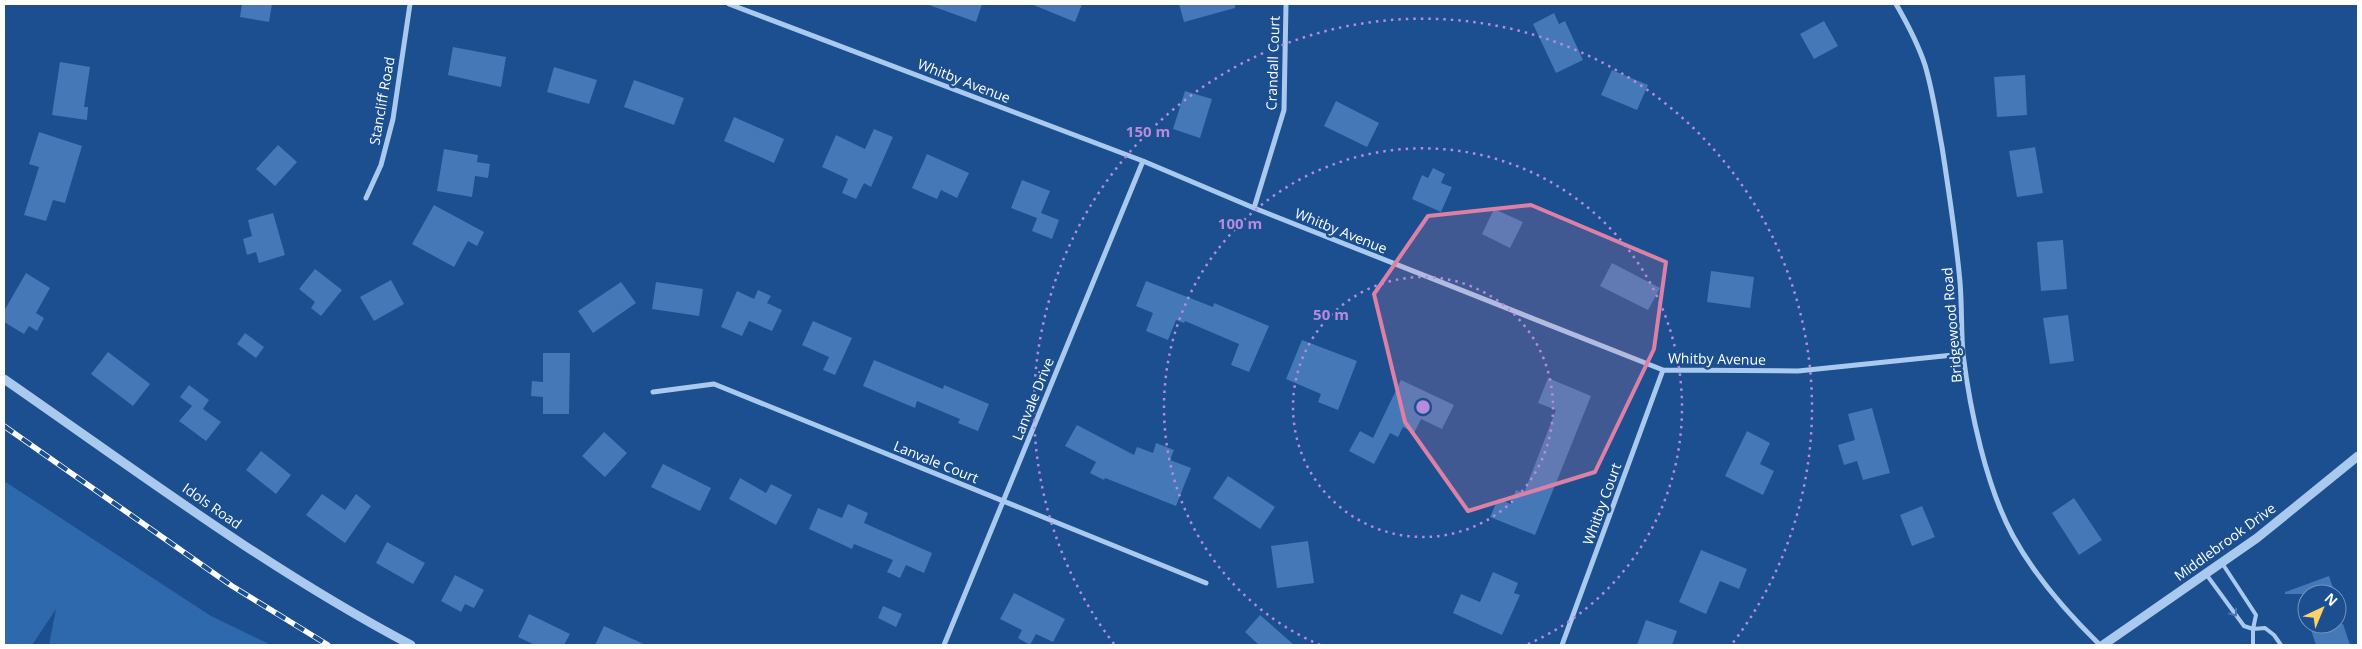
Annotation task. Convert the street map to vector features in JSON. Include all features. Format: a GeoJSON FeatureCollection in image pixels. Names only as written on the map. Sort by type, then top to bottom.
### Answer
{"type":"FeatureCollection","features":[{"type":"Feature","properties":{"kind":"street","name":"Stancliff Road"},"geometry":{"type":"LineString","coordinates":[[366,198],[381,165],[393,119],[410,4]]}},
{"type":"Feature","properties":{"kind":"street","name":"Whitby Avenue"},"geometry":{"type":"LineString","coordinates":[[729,4],[1143,161],[1254,208],[1663,370],[1798,371],[1964,354]]}},
{"type":"Feature","properties":{"kind":"street","name":"Crandall Court"},"geometry":{"type":"LineString","coordinates":[[1254,208],[1284,110],[1286,4]]}},
{"type":"Feature","properties":{"kind":"street","name":"Bridgewood Road"},"geometry":{"type":"LineString","coordinates":[[1896,4],[1909,28],[1924,64],[1932,95],[1950,196],[1956,244],[1964,354],[1985,461],[2000,507],[2013,535],[2029,562],[2073,619],[2101,645]]}},
{"type":"Feature","properties":{"kind":"street","name":"Lanvale Drive"},"geometry":{"type":"LineString","coordinates":[[944,645],[1143,161]]}},
{"type":"Feature","properties":{"kind":"street","name":"Whitby Court"},"geometry":{"type":"LineString","coordinates":[[1562,645],[1663,370]]}},
{"type":"Feature","properties":{"kind":"street","name":"Idols Road"},"geometry":{"type":"LineString","coordinates":[[4,379],[262,558],[364,620],[411,645]]}},
{"type":"Feature","properties":{"kind":"street","name":"Lanvale Court"},"geometry":{"type":"LineString","coordinates":[[653,392],[714,384],[1206,583]]}},
{"type":"Feature","properties":{"kind":"street","name":"Middlebrook Drive"},"geometry":{"type":"LineString","coordinates":[[2101,645],[2258,538],[2358,456]]}},
{"type":"Feature","properties":{"kind":"lane"},"geometry":{"type":"LineString","coordinates":[[2222,562],[2256,615],[2253,629],[2253,645]]}},
{"type":"Feature","properties":{"kind":"lane"},"geometry":{"type":"LineString","coordinates":[[2206,574],[2244,626],[2253,629],[2265,628],[2274,635],[2281,645]]}},
{"type":"Feature","properties":{"kind":"highlighted area"},"geometry":{"type":"Polygon","coordinates":[[[1531,205],[1666,262],[1654,349],[1595,472],[1468,511],[1405,422],[1374,294],[1428,216],[1531,205]]]}},
{"type":"Feature","properties":{"kind":"shaded area"},"geometry":{"type":"Polygon","coordinates":[[[4,481],[211,616],[271,645],[49,645],[56,609],[32,645],[4,645],[4,481]]]}},
{"type":"Feature","properties":{"kind":"building"},"geometry":{"type":"Polygon","coordinates":[[[242,4],[272,4],[269,22],[240,17],[242,4]]]}},
{"type":"Feature","properties":{"kind":"building"},"geometry":{"type":"Polygon","coordinates":[[[929,4],[982,4],[976,22],[929,4]]]}},
{"type":"Feature","properties":{"kind":"building"},"geometry":{"type":"Polygon","coordinates":[[[1031,4],[1082,4],[1075,22],[1031,4]]]}},
{"type":"Feature","properties":{"kind":"building"},"geometry":{"type":"Polygon","coordinates":[[[1179,4],[1235,4],[1235,8],[1184,22],[1179,4]]]}},
{"type":"Feature","properties":{"kind":"building"},"geometry":{"type":"Polygon","coordinates":[[[1554,13],[1559,24],[1565,21],[1583,60],[1556,73],[1533,24],[1554,13]]]}},
{"type":"Feature","properties":{"kind":"building"},"geometry":{"type":"Polygon","coordinates":[[[1824,21],[1838,46],[1814,59],[1800,34],[1824,21]]]}},
{"type":"Feature","properties":{"kind":"building"},"geometry":{"type":"Polygon","coordinates":[[[453,47],[506,57],[501,87],[448,75],[453,47]]]}},
{"type":"Feature","properties":{"kind":"building"},"geometry":{"type":"Polygon","coordinates":[[[60,62],[90,67],[84,107],[88,107],[87,120],[52,115],[60,62]]]}},
{"type":"Feature","properties":{"kind":"building"},"geometry":{"type":"Polygon","coordinates":[[[554,67],[597,80],[589,104],[547,92],[554,67]]]}},
{"type":"Feature","properties":{"kind":"building"},"geometry":{"type":"Polygon","coordinates":[[[1612,70],[1648,85],[1637,110],[1601,95],[1612,70]]]}},
{"type":"Feature","properties":{"kind":"building"},"geometry":{"type":"Polygon","coordinates":[[[2025,75],[2027,115],[1997,117],[1994,77],[2025,75]]]}},
{"type":"Feature","properties":{"kind":"building"},"geometry":{"type":"Polygon","coordinates":[[[634,80],[684,98],[674,125],[624,107],[634,80]]]}},
{"type":"Feature","properties":{"kind":"building"},"geometry":{"type":"Polygon","coordinates":[[[1185,91],[1212,99],[1200,138],[1173,129],[1185,91]]]}},
{"type":"Feature","properties":{"kind":"building"},"geometry":{"type":"Polygon","coordinates":[[[1336,101],[1379,123],[1367,147],[1324,126],[1336,101]]]}},
{"type":"Feature","properties":{"kind":"building"},"geometry":{"type":"Polygon","coordinates":[[[734,117],[784,139],[774,163],[724,141],[734,117]]]}},
{"type":"Feature","properties":{"kind":"building"},"geometry":{"type":"Polygon","coordinates":[[[874,129],[893,137],[871,187],[864,183],[856,199],[842,193],[848,179],[822,167],[836,135],[865,149],[874,129]]]}},
{"type":"Feature","properties":{"kind":"building"},"geometry":{"type":"Polygon","coordinates":[[[39,132],[82,146],[65,203],[53,200],[46,221],[24,215],[39,167],[29,164],[39,132]]]}},
{"type":"Feature","properties":{"kind":"building"},"geometry":{"type":"Polygon","coordinates":[[[278,145],[297,162],[275,186],[256,169],[278,145]]]}},
{"type":"Feature","properties":{"kind":"building"},"geometry":{"type":"Polygon","coordinates":[[[2035,147],[2043,193],[2017,197],[2009,151],[2035,147]]]}},
{"type":"Feature","properties":{"kind":"building"},"geometry":{"type":"Polygon","coordinates":[[[444,149],[478,155],[477,162],[490,164],[488,178],[475,176],[472,197],[437,191],[444,149]]]}},
{"type":"Feature","properties":{"kind":"building"},"geometry":{"type":"Polygon","coordinates":[[[927,154],[969,173],[957,198],[941,190],[937,199],[912,188],[927,154]]]}},
{"type":"Feature","properties":{"kind":"building"},"geometry":{"type":"Polygon","coordinates":[[[1433,168],[1445,174],[1441,183],[1452,187],[1441,212],[1412,199],[1422,175],[1428,178],[1433,168]]]}},
{"type":"Feature","properties":{"kind":"building"},"geometry":{"type":"Polygon","coordinates":[[[1022,180],[1050,191],[1041,213],[1059,220],[1052,239],[1032,231],[1037,218],[1011,208],[1022,180]]]}},
{"type":"Feature","properties":{"kind":"building"},"geometry":{"type":"Polygon","coordinates":[[[434,205],[484,232],[477,246],[468,241],[454,267],[412,244],[434,205]]]}},
{"type":"Feature","properties":{"kind":"building"},"geometry":{"type":"Polygon","coordinates":[[[1494,209],[1523,222],[1510,248],[1482,234],[1494,209]]]}},
{"type":"Feature","properties":{"kind":"building"},"geometry":{"type":"Polygon","coordinates":[[[273,213],[285,255],[259,263],[256,252],[247,255],[243,239],[252,236],[248,220],[273,213]]]}},
{"type":"Feature","properties":{"kind":"building"},"geometry":{"type":"Polygon","coordinates":[[[2063,240],[2067,289],[2041,291],[2037,242],[2063,240]]]}},
{"type":"Feature","properties":{"kind":"building"},"geometry":{"type":"Polygon","coordinates":[[[1612,263],[1660,288],[1648,310],[1600,286],[1612,263]]]}},
{"type":"Feature","properties":{"kind":"building"},"geometry":{"type":"Polygon","coordinates":[[[315,269],[342,290],[321,316],[311,308],[315,302],[299,289],[315,269]]]}},
{"type":"Feature","properties":{"kind":"building"},"geometry":{"type":"Polygon","coordinates":[[[1711,271],[1754,277],[1750,308],[1707,302],[1711,271]]]}},
{"type":"Feature","properties":{"kind":"building"},"geometry":{"type":"Polygon","coordinates":[[[26,273],[50,288],[36,313],[44,318],[37,331],[29,326],[24,334],[4,322],[4,311],[26,273]]]}},
{"type":"Feature","properties":{"kind":"building"},"geometry":{"type":"Polygon","coordinates":[[[391,280],[404,304],[374,321],[360,297],[391,280]]]}},
{"type":"Feature","properties":{"kind":"building"},"geometry":{"type":"Polygon","coordinates":[[[1146,281],[1213,307],[1214,303],[1269,326],[1249,372],[1231,365],[1239,344],[1185,321],[1184,323],[1176,320],[1168,340],[1146,331],[1153,313],[1136,306],[1146,281]]]}},
{"type":"Feature","properties":{"kind":"building"},"geometry":{"type":"Polygon","coordinates":[[[621,282],[636,303],[593,333],[578,311],[621,282]]]}},
{"type":"Feature","properties":{"kind":"building"},"geometry":{"type":"Polygon","coordinates":[[[656,282],[703,289],[699,316],[652,309],[656,282]]]}},
{"type":"Feature","properties":{"kind":"building"},"geometry":{"type":"Polygon","coordinates":[[[758,290],[771,296],[767,303],[782,310],[772,331],[749,321],[742,336],[721,327],[737,291],[754,299],[758,290]]]}},
{"type":"Feature","properties":{"kind":"building"},"geometry":{"type":"Polygon","coordinates":[[[2068,315],[2074,361],[2050,364],[2043,318],[2068,315]]]}},
{"type":"Feature","properties":{"kind":"building"},"geometry":{"type":"Polygon","coordinates":[[[813,321],[852,338],[835,375],[823,370],[829,357],[802,345],[813,321]]]}},
{"type":"Feature","properties":{"kind":"building"},"geometry":{"type":"Polygon","coordinates":[[[245,333],[264,347],[256,358],[237,344],[245,333]]]}},
{"type":"Feature","properties":{"kind":"building"},"geometry":{"type":"Polygon","coordinates":[[[1302,340],[1357,361],[1338,410],[1318,402],[1321,394],[1286,379],[1302,340]]]}},
{"type":"Feature","properties":{"kind":"building"},"geometry":{"type":"Polygon","coordinates":[[[108,352],[150,384],[133,406],[91,374],[108,352]]]}},
{"type":"Feature","properties":{"kind":"building"},"geometry":{"type":"Polygon","coordinates":[[[543,353],[570,353],[569,414],[543,414],[543,397],[531,396],[532,381],[543,382],[543,353]]]}},
{"type":"Feature","properties":{"kind":"building"},"geometry":{"type":"Polygon","coordinates":[[[874,360],[943,389],[944,385],[989,404],[978,431],[958,423],[960,419],[917,401],[915,408],[863,386],[874,360]]]}},
{"type":"Feature","properties":{"kind":"building"},"geometry":{"type":"Polygon","coordinates":[[[1548,378],[1591,396],[1535,535],[1490,517],[1498,499],[1511,504],[1516,490],[1524,493],[1556,410],[1538,403],[1548,378]]]}},
{"type":"Feature","properties":{"kind":"building"},"geometry":{"type":"Polygon","coordinates":[[[1401,380],[1454,405],[1442,429],[1421,419],[1414,433],[1403,427],[1398,437],[1390,433],[1374,464],[1349,451],[1360,431],[1373,438],[1401,380]]]}},
{"type":"Feature","properties":{"kind":"building"},"geometry":{"type":"Polygon","coordinates":[[[189,385],[209,400],[203,409],[221,422],[206,441],[179,421],[192,406],[180,397],[189,385]]]}},
{"type":"Feature","properties":{"kind":"building"},"geometry":{"type":"Polygon","coordinates":[[[1872,408],[1890,473],[1863,480],[1857,461],[1844,465],[1838,445],[1855,440],[1848,414],[1872,408]]]}},
{"type":"Feature","properties":{"kind":"building"},"geometry":{"type":"Polygon","coordinates":[[[1077,425],[1134,455],[1137,447],[1153,453],[1156,443],[1174,450],[1170,460],[1191,468],[1176,506],[1105,478],[1104,480],[1090,473],[1096,462],[1065,446],[1077,425]]]}},
{"type":"Feature","properties":{"kind":"building"},"geometry":{"type":"Polygon","coordinates":[[[1747,431],[1770,443],[1760,464],[1774,471],[1763,495],[1725,476],[1747,431]]]}},
{"type":"Feature","properties":{"kind":"building"},"geometry":{"type":"Polygon","coordinates":[[[604,432],[627,453],[605,477],[582,456],[604,432]]]}},
{"type":"Feature","properties":{"kind":"building"},"geometry":{"type":"Polygon","coordinates":[[[261,451],[291,475],[276,494],[246,470],[261,451]]]}},
{"type":"Feature","properties":{"kind":"building"},"geometry":{"type":"Polygon","coordinates":[[[663,464],[711,488],[700,511],[651,487],[663,464]]]}},
{"type":"Feature","properties":{"kind":"building"},"geometry":{"type":"Polygon","coordinates":[[[1228,476],[1275,507],[1260,529],[1213,498],[1228,476]]]}},
{"type":"Feature","properties":{"kind":"building"},"geometry":{"type":"Polygon","coordinates":[[[740,478],[766,493],[771,484],[792,495],[776,525],[729,499],[740,478]]]}},
{"type":"Feature","properties":{"kind":"building"},"geometry":{"type":"Polygon","coordinates":[[[322,494],[345,510],[356,494],[371,506],[345,543],[306,515],[322,494]]]}},
{"type":"Feature","properties":{"kind":"building"},"geometry":{"type":"Polygon","coordinates":[[[2074,498],[2102,540],[2079,555],[2052,513],[2074,498]]]}},
{"type":"Feature","properties":{"kind":"building"},"geometry":{"type":"Polygon","coordinates":[[[848,504],[868,513],[864,523],[932,553],[924,573],[906,565],[900,578],[887,572],[893,560],[854,544],[852,549],[809,529],[818,508],[842,518],[848,504]]]}},
{"type":"Feature","properties":{"kind":"building"},"geometry":{"type":"Polygon","coordinates":[[[1922,506],[1935,537],[1912,546],[1900,515],[1922,506]]]}},
{"type":"Feature","properties":{"kind":"building"},"geometry":{"type":"Polygon","coordinates":[[[1308,541],[1314,583],[1277,588],[1271,546],[1308,541]]]}},
{"type":"Feature","properties":{"kind":"building"},"geometry":{"type":"Polygon","coordinates":[[[387,542],[425,563],[413,584],[376,563],[387,542]]]}},
{"type":"Feature","properties":{"kind":"building"},"geometry":{"type":"Polygon","coordinates":[[[1701,550],[1747,569],[1739,589],[1720,581],[1706,614],[1679,602],[1701,550]]]}},
{"type":"Feature","properties":{"kind":"building"},"geometry":{"type":"Polygon","coordinates":[[[1493,572],[1518,583],[1514,593],[1520,595],[1502,635],[1453,613],[1461,594],[1480,602],[1493,572]]]}},
{"type":"Feature","properties":{"kind":"building"},"geometry":{"type":"Polygon","coordinates":[[[455,575],[484,590],[474,608],[465,604],[461,612],[441,601],[455,575]]]}},
{"type":"Feature","properties":{"kind":"building"},"geometry":{"type":"Polygon","coordinates":[[[2329,576],[2332,584],[2307,584],[2329,576]]]}},
{"type":"Feature","properties":{"kind":"building"},"geometry":{"type":"Polygon","coordinates":[[[2297,588],[2297,594],[2285,594],[2285,592],[2297,588]]]}},
{"type":"Feature","properties":{"kind":"building"},"geometry":{"type":"Polygon","coordinates":[[[1014,593],[1065,619],[1053,642],[1036,634],[1030,645],[1018,638],[1022,630],[1000,619],[1014,593]]]}},
{"type":"Feature","properties":{"kind":"building"},"geometry":{"type":"Polygon","coordinates":[[[883,606],[902,614],[896,627],[878,618],[883,606]]]}},
{"type":"Feature","properties":{"kind":"building"},"geometry":{"type":"Polygon","coordinates":[[[529,614],[570,634],[564,645],[535,645],[518,637],[529,614]]]}},
{"type":"Feature","properties":{"kind":"building"},"geometry":{"type":"Polygon","coordinates":[[[1260,615],[1294,645],[1259,645],[1245,632],[1260,615]]]}},
{"type":"Feature","properties":{"kind":"building"},"geometry":{"type":"Polygon","coordinates":[[[1646,620],[1677,631],[1672,645],[1637,645],[1646,620]]]}},
{"type":"Feature","properties":{"kind":"building"},"geometry":{"type":"Polygon","coordinates":[[[604,626],[626,636],[646,645],[595,645],[604,626]]]}},
{"type":"Feature","properties":{"kind":"building"},"geometry":{"type":"Polygon","coordinates":[[[2312,634],[2346,634],[2350,645],[2316,645],[2312,634]]]}},
{"type":"Feature","properties":{"kind":"railway"},"geometry":{"type":"LineString","coordinates":[[4,426],[232,586],[328,645]]}}]}
